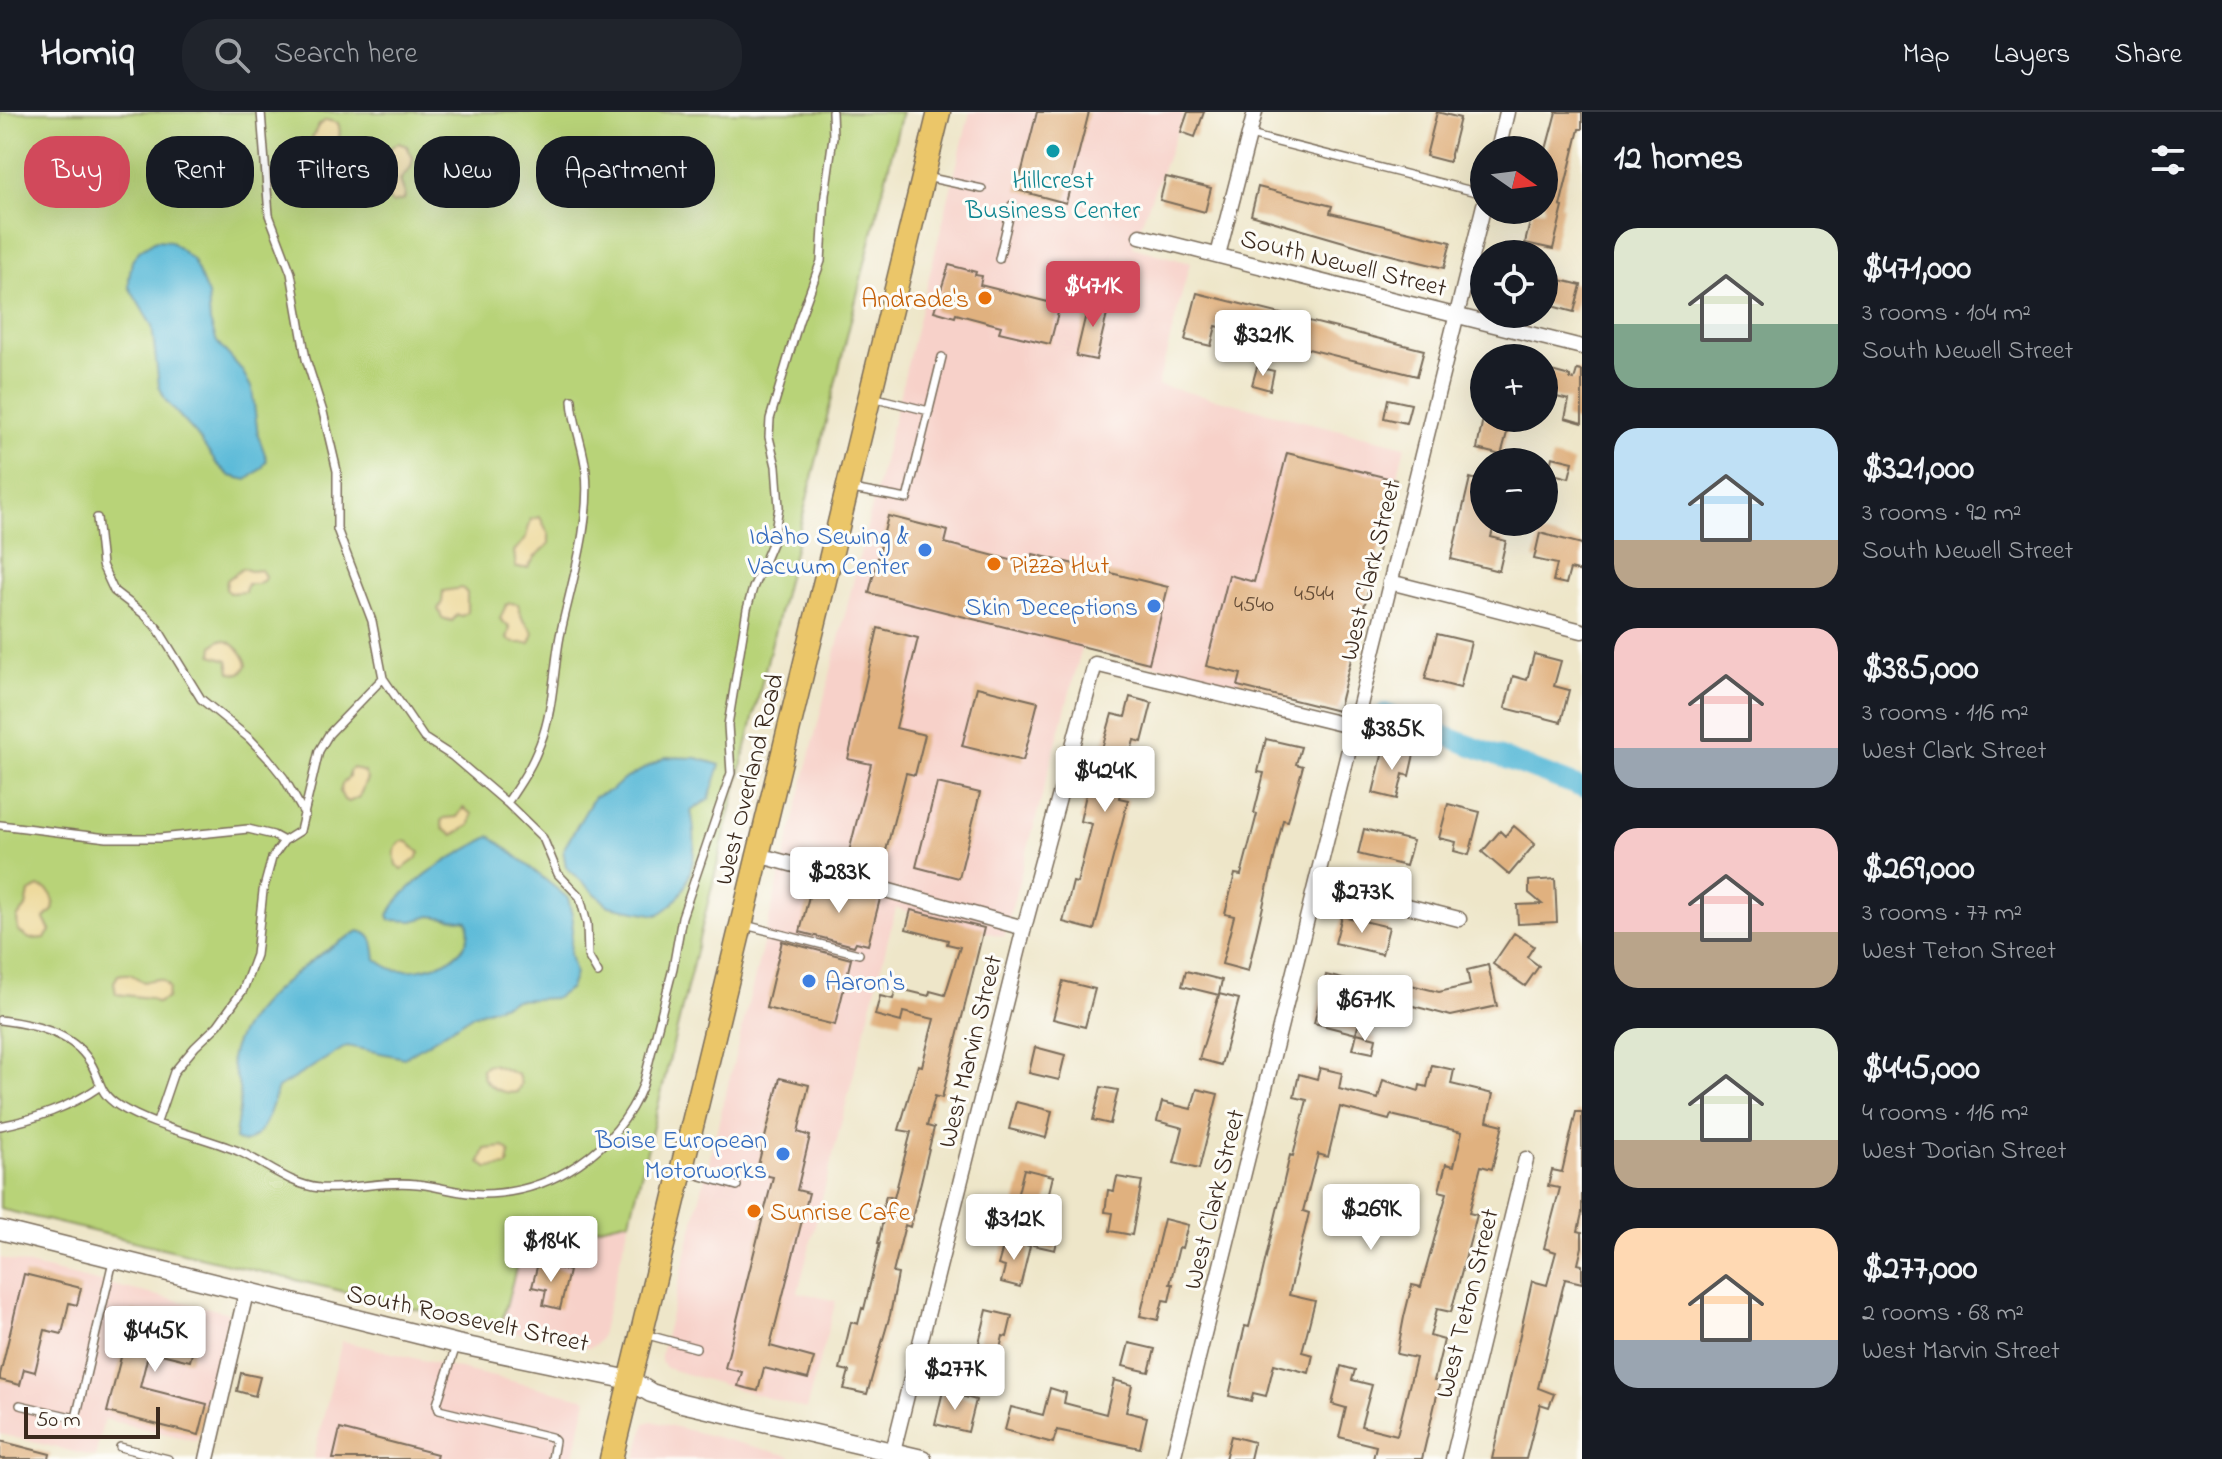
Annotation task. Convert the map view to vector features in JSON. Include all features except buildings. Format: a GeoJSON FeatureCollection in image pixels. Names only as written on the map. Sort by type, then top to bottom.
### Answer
{"type":"FeatureCollection","features":[{"type":"Feature","properties":{"kind":"main road","name":"West Overland Road"},"geometry":{"type":"LineString","coordinates":[[611,1459],[939,112]]}},
{"type":"Feature","properties":{"kind":"street"},"geometry":{"type":"LineString","coordinates":[[1218,255],[1255,112]]}},
{"type":"Feature","properties":{"kind":"street"},"geometry":{"type":"LineString","coordinates":[[1501,136],[1507,112]]}},
{"type":"Feature","properties":{"kind":"street","name":"West Clark Street"},"geometry":{"type":"LineString","coordinates":[[1173,1459],[1479,224]]}},
{"type":"Feature","properties":{"kind":"street","name":"South Newell Street"},"geometry":{"type":"LineString","coordinates":[[1140,236],[1582,347]]}},
{"type":"Feature","properties":{"kind":"street"},"geometry":{"type":"LineString","coordinates":[[1390,582],[1582,631]]}},
{"type":"Feature","properties":{"kind":"street","name":"West Marvin Street"},"geometry":{"type":"LineString","coordinates":[[892,1455],[1024,928],[1095,664],[1354,727]]}},
{"type":"Feature","properties":{"kind":"street"},"geometry":{"type":"LineString","coordinates":[[758,855],[1024,928]]}},
{"type":"Feature","properties":{"kind":"street"},"geometry":{"type":"LineString","coordinates":[[1316,883],[1459,919]]}},
{"type":"Feature","properties":{"kind":"street","name":"West Teton Street"},"geometry":{"type":"LineString","coordinates":[[1453,1459],[1526,1159]]}},
{"type":"Feature","properties":{"kind":"street","name":"South Roosevelt Street"},"geometry":{"type":"LineString","coordinates":[[0,1230],[457,1344],[630,1380],[651,1393],[682,1403],[892,1455],[922,1459]]}},
{"type":"Feature","properties":{"kind":"street"},"geometry":{"type":"LineString","coordinates":[[207,1459],[246,1293]]}},
{"type":"Feature","properties":{"kind":"lane"},"geometry":{"type":"LineString","coordinates":[[261,112],[269,215],[291,273],[306,359],[337,471],[337,529],[372,621],[383,678],[424,738],[452,756],[543,838],[558,874],[580,897],[587,924],[588,956],[598,973]]}},
{"type":"Feature","properties":{"kind":"lane"},"geometry":{"type":"LineString","coordinates":[[0,1020],[39,1027],[68,1041],[83,1052],[92,1064],[99,1087],[118,1105],[235,1150],[305,1185],[338,1188],[400,1183],[462,1193],[501,1193],[555,1178],[595,1152],[638,1100],[673,968],[682,917],[731,773],[728,725],[747,609],[773,541],[779,507],[776,466],[769,437],[770,419],[799,321],[821,261],[833,137],[832,112]]}},
{"type":"Feature","properties":{"kind":"lane"},"geometry":{"type":"LineString","coordinates":[[1249,135],[1470,190]]}},
{"type":"Feature","properties":{"kind":"lane"},"geometry":{"type":"LineString","coordinates":[[924,176],[982,189]]}},
{"type":"Feature","properties":{"kind":"lane"},"geometry":{"type":"LineString","coordinates":[[999,259],[1012,205]]}},
{"type":"Feature","properties":{"kind":"lane"},"geometry":{"type":"LineString","coordinates":[[848,488],[907,499],[942,357]]}},
{"type":"Feature","properties":{"kind":"lane"},"geometry":{"type":"LineString","coordinates":[[870,397],[929,411]]}},
{"type":"Feature","properties":{"kind":"lane"},"geometry":{"type":"LineString","coordinates":[[507,803],[527,773],[550,714],[560,635],[580,550],[587,474],[583,448],[572,415],[572,400]]}},
{"type":"Feature","properties":{"kind":"lane"},"geometry":{"type":"LineString","coordinates":[[97,518],[102,565],[114,591],[158,629],[201,699],[268,758],[284,778],[305,815]]}},
{"type":"Feature","properties":{"kind":"lane"},"geometry":{"type":"LineString","coordinates":[[157,1122],[174,1072],[218,1025],[243,990],[256,955],[266,875],[272,858],[284,841],[300,831],[319,751],[329,734],[383,678]]}},
{"type":"Feature","properties":{"kind":"lane"},"geometry":{"type":"LineString","coordinates":[[0,825],[107,838],[160,838],[248,829],[284,841]]}},
{"type":"Feature","properties":{"kind":"lane"},"geometry":{"type":"LineString","coordinates":[[741,924],[859,954]]}},
{"type":"Feature","properties":{"kind":"lane"},"geometry":{"type":"LineString","coordinates":[[0,1126],[59,1107],[99,1087]]}},
{"type":"Feature","properties":{"kind":"lane"},"geometry":{"type":"LineString","coordinates":[[681,1171],[737,1186]]}},
{"type":"Feature","properties":{"kind":"lane"},"geometry":{"type":"LineString","coordinates":[[20,1405],[76,1418],[113,1259]]}},
{"type":"Feature","properties":{"kind":"lane"},"geometry":{"type":"LineString","coordinates":[[641,1333],[696,1348]]}},
{"type":"Feature","properties":{"kind":"lane"},"geometry":{"type":"LineString","coordinates":[[457,1344],[437,1404],[439,1410],[551,1437],[555,1441],[552,1459]]}},
{"type":"Feature","properties":{"kind":"lane"},"geometry":{"type":"LineString","coordinates":[[120,1447],[168,1459]]}},
{"type":"Feature","properties":{"kind":"shaded area"},"geometry":{"type":"Polygon","coordinates":[[[970,112],[1185,112],[1132,247],[1190,263],[1158,385],[1405,446],[1339,711],[1082,647],[1004,937],[896,908],[798,1292],[836,1301],[806,1409],[666,1368],[661,1362],[661,1354],[970,112]]]}},
{"type":"Feature","properties":{"kind":"shaded area"},"geometry":{"type":"Polygon","coordinates":[[[630,1220],[600,1339],[595,1345],[589,1348],[500,1329],[522,1245],[630,1220]]]}},
{"type":"Feature","properties":{"kind":"shaded area"},"geometry":{"type":"Polygon","coordinates":[[[0,1258],[229,1313],[197,1441],[104,1419],[95,1457],[0,1434],[0,1258]]]}},
{"type":"Feature","properties":{"kind":"shaded area"},"geometry":{"type":"Polygon","coordinates":[[[342,1341],[587,1399],[573,1459],[313,1459],[342,1341]]]}},
{"type":"Feature","properties":{"kind":"shaded area"},"geometry":{"type":"Polygon","coordinates":[[[652,1421],[791,1456],[790,1459],[636,1459],[645,1423],[652,1421]]]}},
{"type":"Feature","properties":{"kind":"green space"},"geometry":{"type":"Polygon","coordinates":[[[0,112],[902,112],[630,1220],[522,1245],[500,1329],[0,1209],[0,112]]]}},
{"type":"Feature","properties":{"kind":"sand"},"geometry":{"type":"Polygon","coordinates":[[[326,120],[338,123],[339,136],[313,136],[318,126],[326,120]]]}},
{"type":"Feature","properties":{"kind":"sand"},"geometry":{"type":"Polygon","coordinates":[[[398,143],[407,146],[413,158],[411,167],[400,180],[404,200],[398,202],[398,143]]]}},
{"type":"Feature","properties":{"kind":"sand"},"geometry":{"type":"Polygon","coordinates":[[[540,517],[549,535],[549,544],[528,568],[516,568],[514,551],[525,540],[531,519],[540,517]]]}},
{"type":"Feature","properties":{"kind":"sand"},"geometry":{"type":"Polygon","coordinates":[[[243,568],[261,570],[264,580],[247,584],[245,592],[229,593],[227,580],[243,568]]]}},
{"type":"Feature","properties":{"kind":"sand"},"geometry":{"type":"Polygon","coordinates":[[[462,588],[467,593],[467,612],[457,615],[452,621],[442,618],[438,609],[443,591],[462,588]]]}},
{"type":"Feature","properties":{"kind":"sand"},"geometry":{"type":"Polygon","coordinates":[[[510,603],[518,604],[522,618],[534,633],[530,643],[514,643],[507,639],[510,628],[500,619],[510,603]]]}},
{"type":"Feature","properties":{"kind":"sand"},"geometry":{"type":"Polygon","coordinates":[[[220,640],[233,644],[240,651],[247,664],[243,671],[230,672],[228,660],[212,655],[213,646],[220,640]]]}},
{"type":"Feature","properties":{"kind":"sand"},"geometry":{"type":"Polygon","coordinates":[[[353,768],[364,772],[367,779],[359,797],[349,802],[340,792],[353,768]]]}},
{"type":"Feature","properties":{"kind":"sand"},"geometry":{"type":"Polygon","coordinates":[[[463,808],[472,814],[470,825],[453,835],[443,829],[441,821],[457,817],[463,808]]]}},
{"type":"Feature","properties":{"kind":"sand"},"geometry":{"type":"Polygon","coordinates":[[[402,841],[408,842],[420,853],[402,869],[396,865],[395,855],[402,841]]]}},
{"type":"Feature","properties":{"kind":"sand"},"geometry":{"type":"Polygon","coordinates":[[[39,887],[47,890],[53,898],[53,910],[44,919],[50,931],[45,938],[30,939],[18,931],[17,918],[26,907],[29,892],[39,887]]]}},
{"type":"Feature","properties":{"kind":"sand"},"geometry":{"type":"Polygon","coordinates":[[[130,974],[144,982],[161,980],[169,988],[167,998],[157,1003],[149,998],[116,994],[114,982],[118,975],[130,974]]]}},
{"type":"Feature","properties":{"kind":"sand"},"geometry":{"type":"Polygon","coordinates":[[[492,1064],[518,1075],[521,1084],[517,1092],[499,1090],[485,1080],[482,1069],[492,1064]]]}},
{"type":"Feature","properties":{"kind":"sand"},"geometry":{"type":"Polygon","coordinates":[[[504,1147],[510,1152],[508,1166],[487,1168],[480,1162],[485,1149],[504,1147]]]}},
{"type":"Feature","properties":{"kind":"water"},"geometry":{"type":"Polygon","coordinates":[[[156,240],[170,241],[193,260],[208,295],[210,322],[217,342],[242,370],[252,389],[258,435],[267,460],[247,480],[230,476],[216,463],[196,434],[166,401],[159,386],[152,326],[129,287],[132,261],[140,250],[156,240]]]}},
{"type":"Feature","properties":{"kind":"water"},"geometry":{"type":"Polygon","coordinates":[[[666,757],[697,758],[720,765],[709,799],[691,811],[694,855],[686,883],[679,896],[657,915],[609,906],[566,867],[563,850],[594,797],[612,790],[623,780],[666,757]]]}},
{"type":"Feature","properties":{"kind":"water"},"geometry":{"type":"Polygon","coordinates":[[[491,836],[568,898],[573,920],[570,954],[575,974],[570,988],[556,998],[515,1000],[473,1015],[404,1058],[347,1046],[278,1088],[267,1120],[258,1134],[244,1143],[235,1139],[240,1097],[231,1057],[239,1036],[266,1000],[303,967],[359,931],[371,938],[376,959],[393,969],[432,966],[456,954],[468,934],[467,921],[431,916],[413,921],[390,920],[388,915],[420,879],[491,836]]]}},
{"type":"Feature","properties":{"kind":"waterway"},"geometry":{"type":"LineString","coordinates":[[1385,713],[1582,788]]}},
{"type":"Feature","properties":{"kind":"place","name":"Hillcrest Business Center"},"geometry":{"type":"Point","coordinates":[1053,151]}},
{"type":"Feature","properties":{"kind":"place","name":"Andrade's"},"geometry":{"type":"Point","coordinates":[985,298]}},
{"type":"Feature","properties":{"kind":"place","name":"Idaho Sewing & Vacuum Center"},"geometry":{"type":"Point","coordinates":[925,550]}},
{"type":"Feature","properties":{"kind":"place","name":"Pizza Hut"},"geometry":{"type":"Point","coordinates":[994,564]}},
{"type":"Feature","properties":{"kind":"place","name":"Skin Deceptions"},"geometry":{"type":"Point","coordinates":[1154,606]}},
{"type":"Feature","properties":{"kind":"place","name":"Aaron's"},"geometry":{"type":"Point","coordinates":[809,981]}},
{"type":"Feature","properties":{"kind":"place","name":"Boise European Motorworks"},"geometry":{"type":"Point","coordinates":[783,1154]}},
{"type":"Feature","properties":{"kind":"place","name":"Sunrise Cafe"},"geometry":{"type":"Point","coordinates":[754,1211]}}]}
